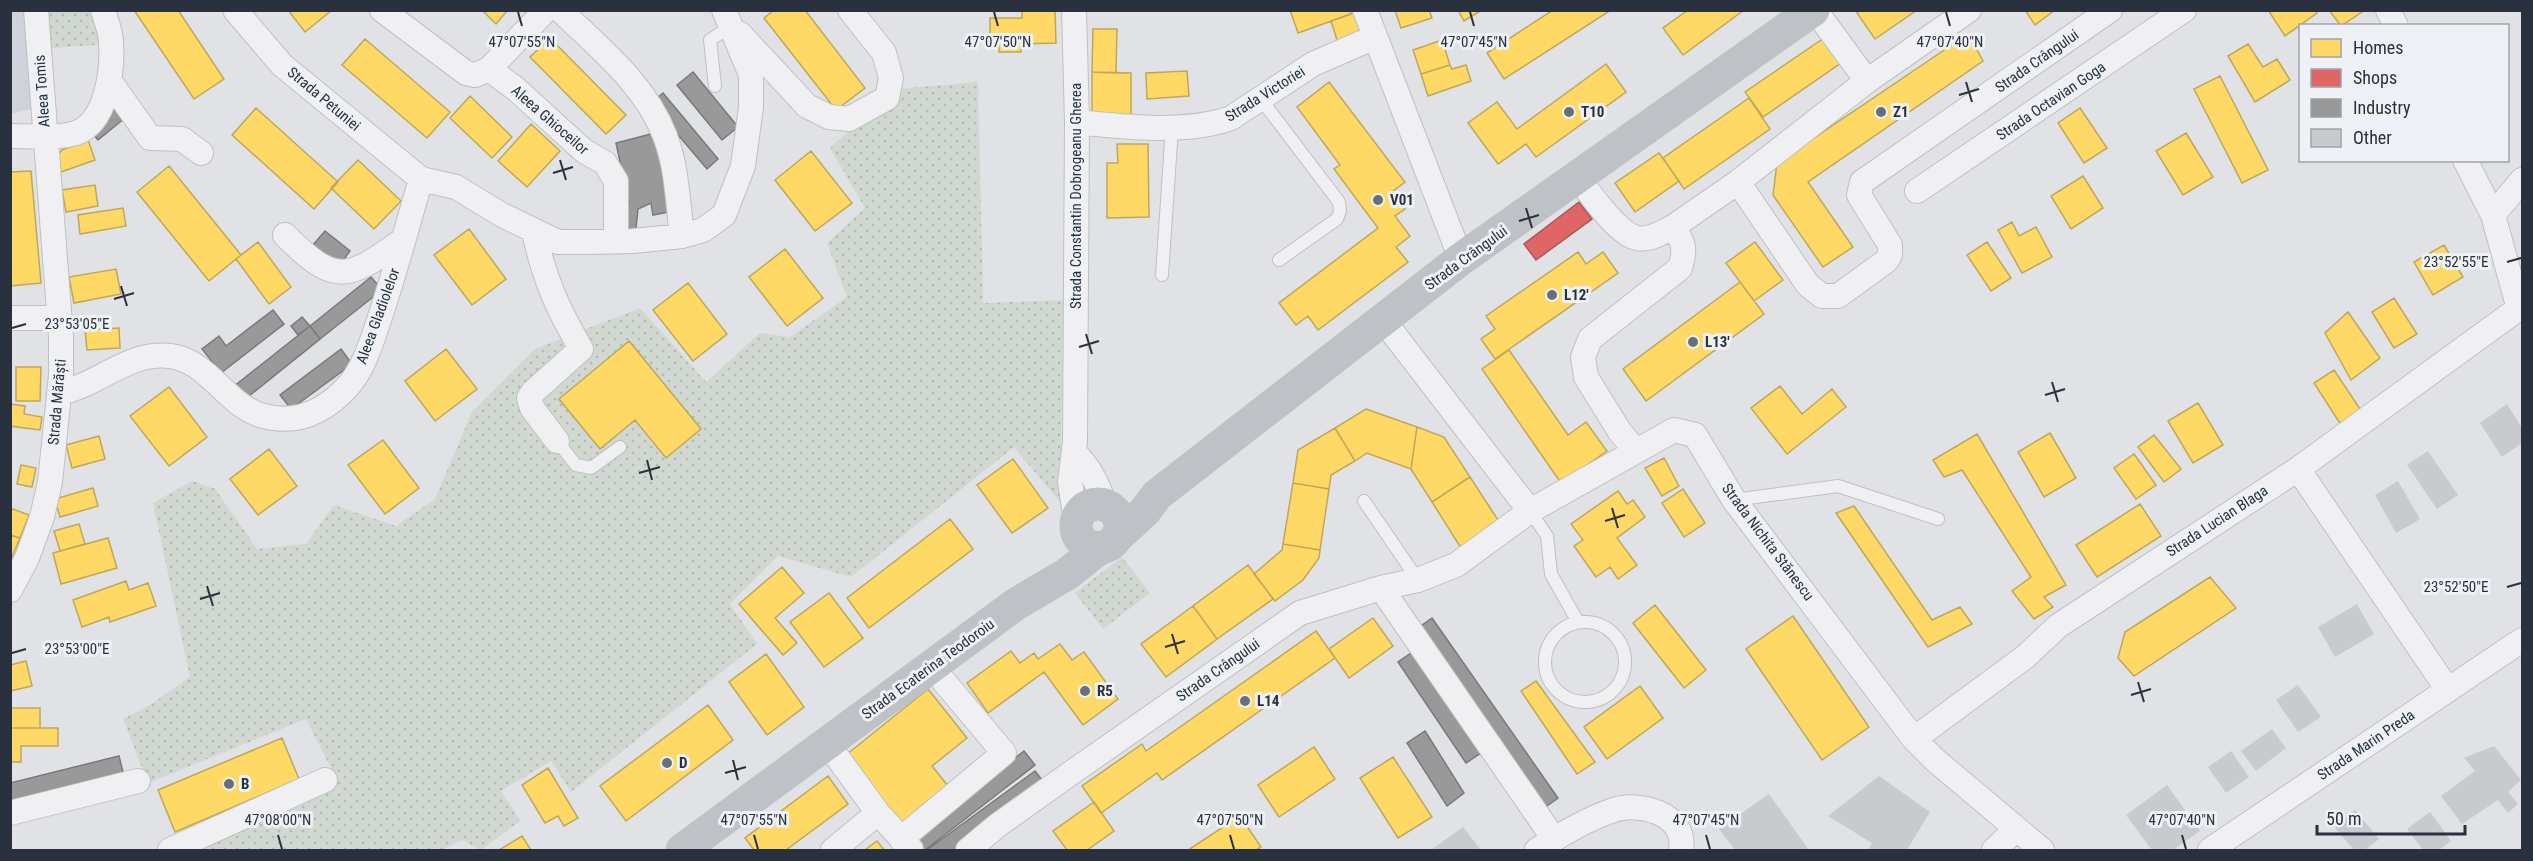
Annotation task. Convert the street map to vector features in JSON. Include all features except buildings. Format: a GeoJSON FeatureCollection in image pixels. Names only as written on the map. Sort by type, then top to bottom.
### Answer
{"type":"FeatureCollection","features":[{"type":"Feature","properties":{"kind":"main road","name":"Strada Crângului"},"geometry":{"type":"LineString","coordinates":[[1108,543],[1144,511],[1157,495],[1461,260],[1814,10]]}},
{"type":"Feature","properties":{"kind":"main road","name":"Strada Crângului"},"geometry":{"type":"LineString","coordinates":[[1107,506],[1157,495]]}},
{"type":"Feature","properties":{"kind":"main road"},"geometry":{"type":"LineString","coordinates":[[1092,504],[1107,506],[1119,519],[1120,526],[1108,543],[1084,543],[1076,533],[1076,524],[1082,510],[1092,504]]}},
{"type":"Feature","properties":{"kind":"main road","name":"Strada Ecaterina Teodoroiu"},"geometry":{"type":"LineString","coordinates":[[1029,595],[1063,552],[1076,524]]}},
{"type":"Feature","properties":{"kind":"main road","name":"Strada Ecaterina Teodoroiu"},"geometry":{"type":"LineString","coordinates":[[682,850],[1029,595],[1067,574],[1108,543]]}},
{"type":"Feature","properties":{"kind":"street","name":"Aleea Tomis"},"geometry":{"type":"LineString","coordinates":[[10,136],[46,136],[36,10]]}},
{"type":"Feature","properties":{"kind":"street"},"geometry":{"type":"LineString","coordinates":[[46,136],[76,132],[92,122],[102,104],[110,80],[111,40],[103,10]]}},
{"type":"Feature","properties":{"kind":"street","name":"Strada Petuniei"},"geometry":{"type":"LineString","coordinates":[[235,10],[282,65],[421,179]]}},
{"type":"Feature","properties":{"kind":"street"},"geometry":{"type":"LineString","coordinates":[[382,10],[466,73],[475,75],[489,69],[546,10]]}},
{"type":"Feature","properties":{"kind":"street"},"geometry":{"type":"LineString","coordinates":[[560,10],[621,69],[650,105],[666,138],[675,177],[682,236]]}},
{"type":"Feature","properties":{"kind":"street"},"geometry":{"type":"LineString","coordinates":[[728,18],[807,106],[829,117],[849,119],[887,98],[891,78],[884,53],[850,10]]}},
{"type":"Feature","properties":{"kind":"street","name":"Strada Constantin Dobrogeanu Gherea"},"geometry":{"type":"LineString","coordinates":[[1074,10],[1077,122],[1075,453],[1070,482],[1076,524]]}},
{"type":"Feature","properties":{"kind":"street"},"geometry":{"type":"LineString","coordinates":[[1365,10],[1461,260]]}},
{"type":"Feature","properties":{"kind":"street"},"geometry":{"type":"LineString","coordinates":[[1814,10],[1867,81]]}},
{"type":"Feature","properties":{"kind":"street"},"geometry":{"type":"LineString","coordinates":[[1577,177],[1619,228],[1637,238],[1650,238],[1674,227],[1738,182],[1867,81],[1969,10]]}},
{"type":"Feature","properties":{"kind":"street","name":"Strada Crângului"},"geometry":{"type":"LineString","coordinates":[[1738,182],[1808,285],[1822,296],[1838,296],[1886,261],[1890,255],[1890,245],[1859,195],[1862,182],[2110,10]]}},
{"type":"Feature","properties":{"kind":"street","name":"Strada Octavian Goga"},"geometry":{"type":"LineString","coordinates":[[1917,191],[2184,10]]}},
{"type":"Feature","properties":{"kind":"street"},"geometry":{"type":"LineString","coordinates":[[2388,10],[2395,24]]}},
{"type":"Feature","properties":{"kind":"street"},"geometry":{"type":"LineString","coordinates":[[421,179],[456,187],[502,215],[558,242],[616,242],[682,236],[703,230],[724,215],[744,166],[751,107],[751,75],[728,18]]}},
{"type":"Feature","properties":{"kind":"street","name":"Strada Victoriei"},"geometry":{"type":"LineString","coordinates":[[1077,122],[1172,128],[1220,122],[1231,118],[1313,64],[1375,37]]}},
{"type":"Feature","properties":{"kind":"street","name":"Aleea Ghioceilor"},"geometry":{"type":"LineString","coordinates":[[489,69],[516,89],[584,151],[605,163],[616,181],[616,242]]}},
{"type":"Feature","properties":{"kind":"street"},"geometry":{"type":"LineString","coordinates":[[110,80],[150,138],[182,139],[201,153]]}},
{"type":"Feature","properties":{"kind":"street","name":"Strada Mărăști"},"geometry":{"type":"LineString","coordinates":[[10,590],[27,558],[42,517],[50,482],[61,375],[46,136]]}},
{"type":"Feature","properties":{"kind":"street"},"geometry":{"type":"LineString","coordinates":[[2466,162],[2493,215],[2521,308]]}},
{"type":"Feature","properties":{"kind":"street","name":"Aleea Gladiolelor"},"geometry":{"type":"LineString","coordinates":[[59,393],[74,390],[139,358],[170,356],[196,365],[223,391],[259,414],[293,420],[326,406],[350,384],[368,351],[421,179]]}},
{"type":"Feature","properties":{"kind":"street"},"geometry":{"type":"LineString","coordinates":[[2493,215],[2523,180]]}},
{"type":"Feature","properties":{"kind":"street"},"geometry":{"type":"LineString","coordinates":[[1636,451],[1620,432],[1586,376],[1583,357],[1590,339],[1680,268],[1684,256],[1684,242],[1674,227]]}},
{"type":"Feature","properties":{"kind":"street"},"geometry":{"type":"LineString","coordinates":[[534,231],[542,268],[560,314],[581,349],[532,392],[529,398],[532,408],[557,441]]}},
{"type":"Feature","properties":{"kind":"street","name":"Aleea Gladiolelor"},"geometry":{"type":"LineString","coordinates":[[285,235],[314,263],[334,272],[361,268],[404,240]]}},
{"type":"Feature","properties":{"kind":"street","name":"Strada Lucian Blaga"},"geometry":{"type":"LineString","coordinates":[[1914,739],[2025,657],[2058,626],[2298,469],[2521,308]]}},
{"type":"Feature","properties":{"kind":"street"},"geometry":{"type":"LineString","coordinates":[[10,318],[59,318]]}},
{"type":"Feature","properties":{"kind":"street"},"geometry":{"type":"LineString","coordinates":[[1383,320],[1530,511]]}},
{"type":"Feature","properties":{"kind":"street","name":"Strada Nichita Stănescu"},"geometry":{"type":"LineString","coordinates":[[1418,580],[1456,565],[1530,511],[1586,482],[1674,430],[1695,435],[1734,500],[1914,739],[1935,760],[2042,850]]}},
{"type":"Feature","properties":{"kind":"street"},"geometry":{"type":"LineString","coordinates":[[1075,453],[1089,468],[1107,506]]}},
{"type":"Feature","properties":{"kind":"street"},"geometry":{"type":"LineString","coordinates":[[2298,469],[2448,690]]}},
{"type":"Feature","properties":{"kind":"street","name":"Strada Crângului"},"geometry":{"type":"LineString","coordinates":[[968,850],[998,825],[1300,614],[1381,588],[1418,580]]}},
{"type":"Feature","properties":{"kind":"street"},"geometry":{"type":"LineString","coordinates":[[1381,588],[1545,845],[1613,810],[1636,808],[1667,816],[1678,828],[1682,844],[1681,850]]}},
{"type":"Feature","properties":{"kind":"street","name":"Strada Marin Preda"},"geometry":{"type":"LineString","coordinates":[[2210,850],[2523,640]]}},
{"type":"Feature","properties":{"kind":"street"},"geometry":{"type":"LineString","coordinates":[[826,743],[878,813],[908,847],[1004,753],[931,666]]}},
{"type":"Feature","properties":{"kind":"street"},"geometry":{"type":"LineString","coordinates":[[170,850],[325,780]]}},
{"type":"Feature","properties":{"kind":"street"},"geometry":{"type":"LineString","coordinates":[[10,813],[138,782]]}},
{"type":"Feature","properties":{"kind":"street"},"geometry":{"type":"LineString","coordinates":[[833,850],[878,813]]}},
{"type":"Feature","properties":{"kind":"street"},"geometry":{"type":"LineString","coordinates":[[1994,850],[2016,829]]}},
{"type":"Feature","properties":{"kind":"lane"},"geometry":{"type":"LineString","coordinates":[[715,86],[710,40],[728,18]]}},
{"type":"Feature","properties":{"kind":"lane"},"geometry":{"type":"LineString","coordinates":[[1260,98],[1339,202],[1340,211],[1336,219],[1279,260]]}},
{"type":"Feature","properties":{"kind":"lane"},"geometry":{"type":"LineString","coordinates":[[1162,274],[1172,128]]}},
{"type":"Feature","properties":{"kind":"lane"},"geometry":{"type":"LineString","coordinates":[[557,441],[576,465],[591,468],[620,447]]}},
{"type":"Feature","properties":{"kind":"lane"},"geometry":{"type":"LineString","coordinates":[[1734,500],[1838,486],[1938,519]]}},
{"type":"Feature","properties":{"kind":"lane"},"geometry":{"type":"LineString","coordinates":[[1364,501],[1418,580]]}},
{"type":"Feature","properties":{"kind":"lane"},"geometry":{"type":"LineString","coordinates":[[1530,511],[1547,536],[1551,574],[1578,622]]}},
{"type":"Feature","properties":{"kind":"lane"},"geometry":{"type":"LineString","coordinates":[[1578,622],[1603,626],[1621,643],[1625,668],[1614,691],[1592,703],[1567,699],[1548,682],[1545,665],[1544,657],[1555,634],[1578,622]]}},
{"type":"Feature","properties":{"kind":"shaded area"},"geometry":{"type":"Polygon","coordinates":[[[10,11],[33,11],[39,107],[11,114],[10,11]]]}},
{"type":"Feature","properties":{"kind":"shaded area"},"geometry":{"type":"Polygon","coordinates":[[[39,11],[100,11],[108,44],[42,49],[39,11]]]}},
{"type":"Feature","properties":{"kind":"shaded area"},"geometry":{"type":"Polygon","coordinates":[[[978,82],[983,303],[1064,300],[1060,502],[1014,447],[851,577],[778,556],[730,604],[757,644],[571,792],[551,761],[501,791],[520,821],[481,850],[462,840],[442,850],[201,850],[336,778],[306,719],[148,783],[123,719],[150,705],[190,677],[153,503],[192,481],[215,489],[257,549],[306,544],[334,505],[396,526],[435,499],[472,412],[535,349],[640,308],[706,382],[760,333],[790,337],[847,297],[827,243],[865,208],[830,148],[897,89],[978,82]]]}},
{"type":"Feature","properties":{"kind":"shaded area"},"geometry":{"type":"Polygon","coordinates":[[[1122,557],[1150,593],[1103,629],[1075,593],[1122,557]]]}},
{"type":"Feature","properties":{"kind":"place","name":"T10"},"geometry":{"type":"Point","coordinates":[1569,112]}},
{"type":"Feature","properties":{"kind":"place","name":"Z1"},"geometry":{"type":"Point","coordinates":[1881,112]}},
{"type":"Feature","properties":{"kind":"place","name":"V01"},"geometry":{"type":"Point","coordinates":[1378,200]}},
{"type":"Feature","properties":{"kind":"place","name":"L12'"},"geometry":{"type":"Point","coordinates":[1552,295]}},
{"type":"Feature","properties":{"kind":"place","name":"L13'"},"geometry":{"type":"Point","coordinates":[1693,342]}},
{"type":"Feature","properties":{"kind":"place","name":"R5"},"geometry":{"type":"Point","coordinates":[1085,691]}},
{"type":"Feature","properties":{"kind":"place","name":"L14"},"geometry":{"type":"Point","coordinates":[1245,701]}},
{"type":"Feature","properties":{"kind":"place","name":"D"},"geometry":{"type":"Point","coordinates":[667,763]}},
{"type":"Feature","properties":{"kind":"place","name":"B"},"geometry":{"type":"Point","coordinates":[229,784]}}]}
